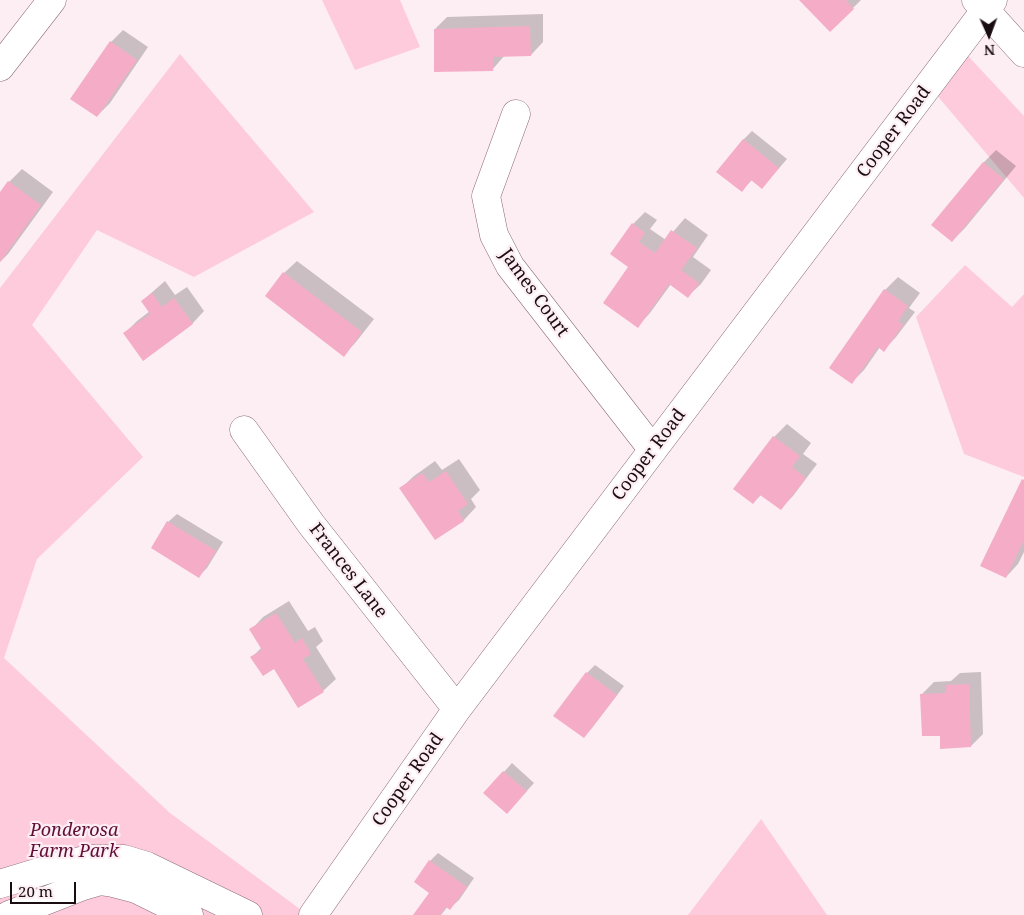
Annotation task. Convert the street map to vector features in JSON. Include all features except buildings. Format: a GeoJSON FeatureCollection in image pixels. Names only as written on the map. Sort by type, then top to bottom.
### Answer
{"type":"FeatureCollection","features":[{"type":"Feature","properties":{"kind":"street"},"geometry":{"type":"LineString","coordinates":[[0,67],[52,0]]}},
{"type":"Feature","properties":{"kind":"street"},"geometry":{"type":"LineString","coordinates":[[985,4],[1024,53]]}},
{"type":"Feature","properties":{"kind":"street","name":"Cooper Road"},"geometry":{"type":"LineString","coordinates":[[313,915],[457,709],[653,450],[985,4]]}},
{"type":"Feature","properties":{"kind":"street","name":"James Court"},"geometry":{"type":"LineString","coordinates":[[516,114],[486,196],[494,235],[510,266],[653,450]]}},
{"type":"Feature","properties":{"kind":"street","name":"Frances Lane"},"geometry":{"type":"LineString","coordinates":[[244,430],[311,524],[457,709]]}},
{"type":"Feature","properties":{"kind":"street"},"geometry":{"type":"LineString","coordinates":[[0,884],[59,866],[90,859],[124,859],[188,915]]}},
{"type":"Feature","properties":{"kind":"street"},"geometry":{"type":"LineString","coordinates":[[9,915],[100,881],[121,885],[151,882],[248,915]]}},
{"type":"Feature","properties":{"kind":"green space"},"geometry":{"type":"Polygon","coordinates":[[[322,0],[400,0],[420,47],[355,70],[322,0]]]}},
{"type":"Feature","properties":{"kind":"green space"},"geometry":{"type":"Polygon","coordinates":[[[957,44],[1024,116],[1024,198],[929,86],[957,44]]]}},
{"type":"Feature","properties":{"kind":"green space","name":"Ponderosa Farm Park"},"geometry":{"type":"Polygon","coordinates":[[[180,54],[314,212],[194,277],[97,230],[32,325],[143,457],[37,559],[4,658],[170,813],[308,915],[0,915],[0,288],[180,54]]]}},
{"type":"Feature","properties":{"kind":"green space"},"geometry":{"type":"Polygon","coordinates":[[[965,265],[1012,307],[1024,294],[1024,477],[964,454],[916,317],[965,265]]]}},
{"type":"Feature","properties":{"kind":"green space"},"geometry":{"type":"Polygon","coordinates":[[[761,819],[827,915],[688,915],[761,819]]]}}]}
